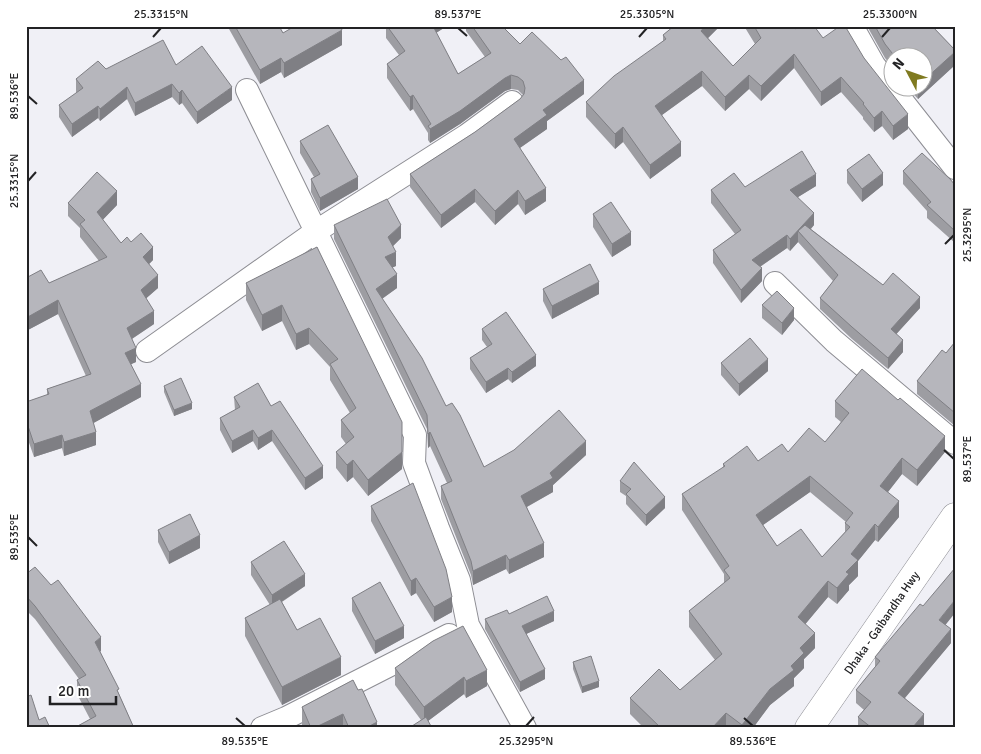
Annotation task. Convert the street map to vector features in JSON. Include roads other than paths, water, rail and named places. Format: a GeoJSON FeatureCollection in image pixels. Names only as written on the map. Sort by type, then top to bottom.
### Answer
{"type":"FeatureCollection","features":[{"type":"Feature","properties":{"kind":"main road","name":"Dhaka - Gaibandha Hwy"},"geometry":{"type":"LineString","coordinates":[[815,725],[955,517]]}},
{"type":"Feature","properties":{"kind":"street"},"geometry":{"type":"LineString","coordinates":[[852,26],[874,65],[955,168]]}},
{"type":"Feature","properties":{"kind":"street"},"geometry":{"type":"LineString","coordinates":[[247,90],[415,435],[414,462],[459,580],[468,626],[525,728]]}},
{"type":"Feature","properties":{"kind":"street"},"geometry":{"type":"LineString","coordinates":[[147,351],[315,232],[467,135],[512,102]]}},
{"type":"Feature","properties":{"kind":"street"},"geometry":{"type":"LineString","coordinates":[[775,284],[834,341],[955,444]]}},
{"type":"Feature","properties":{"kind":"street"},"geometry":{"type":"LineString","coordinates":[[262,728],[286,718],[468,626]]}}]}
